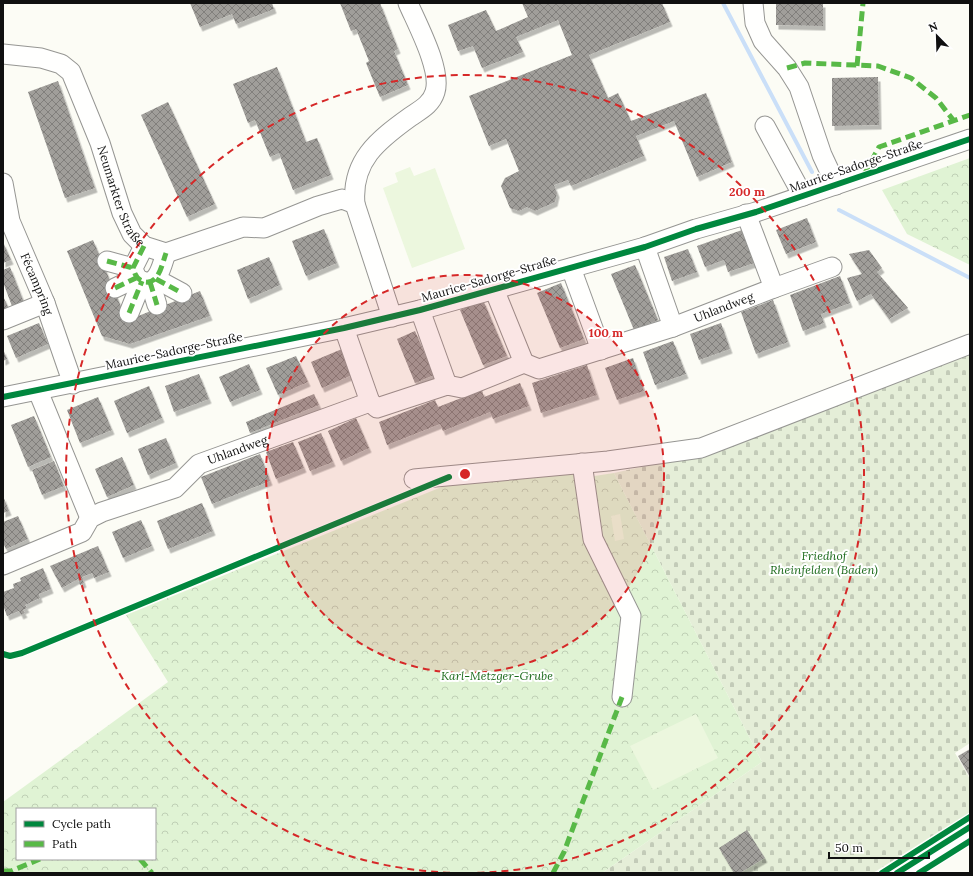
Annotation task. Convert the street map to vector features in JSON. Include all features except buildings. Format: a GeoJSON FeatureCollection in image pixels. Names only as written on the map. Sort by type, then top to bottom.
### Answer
{"type":"FeatureCollection","features":[{"type":"Feature","properties":{"kind":"street"},"geometry":{"type":"LineString","coordinates":[[392,317],[355,204],[353,187],[358,170],[378,142],[428,105],[435,92],[436,76],[430,55],[408,3]]}},
{"type":"Feature","properties":{"kind":"street"},"geometry":{"type":"LineString","coordinates":[[754,3],[755,22],[762,41],[788,68],[799,87],[822,155],[836,185]]}},
{"type":"Feature","properties":{"kind":"street","name":"Neumarkter Straße"},"geometry":{"type":"LineString","coordinates":[[3,54],[41,58],[61,64],[71,72],[100,143],[122,213],[132,234],[144,246],[166,253]]}},
{"type":"Feature","properties":{"kind":"street"},"geometry":{"type":"LineString","coordinates":[[765,126],[803,196]]}},
{"type":"Feature","properties":{"kind":"street","name":"Maurice-Sadorge-Straße"},"geometry":{"type":"LineString","coordinates":[[3,397],[344,328],[420,310],[645,247],[696,229],[803,196],[970,139]]}},
{"type":"Feature","properties":{"kind":"street","name":"Fécampring"},"geometry":{"type":"LineString","coordinates":[[3,183],[7,222],[45,303],[73,384]]}},
{"type":"Feature","properties":{"kind":"street"},"geometry":{"type":"LineString","coordinates":[[115,288],[143,278],[166,253],[243,228],[264,228],[318,206],[342,199],[355,204]]}},
{"type":"Feature","properties":{"kind":"street"},"geometry":{"type":"LineString","coordinates":[[746,214],[774,288]]}},
{"type":"Feature","properties":{"kind":"street"},"geometry":{"type":"LineString","coordinates":[[129,313],[143,278],[144,246]]}},
{"type":"Feature","properties":{"kind":"street"},"geometry":{"type":"LineString","coordinates":[[645,247],[673,327]]}},
{"type":"Feature","properties":{"kind":"street"},"geometry":{"type":"LineString","coordinates":[[107,261],[143,278],[182,293]]}},
{"type":"Feature","properties":{"kind":"street","name":"Uhlandweg"},"geometry":{"type":"LineString","coordinates":[[3,565],[82,532],[90,518],[102,512],[175,488],[199,464],[370,402],[377,408],[447,385],[462,388],[524,363],[539,369],[673,327],[832,267]]}},
{"type":"Feature","properties":{"kind":"street"},"geometry":{"type":"LineString","coordinates":[[571,268],[601,350]]}},
{"type":"Feature","properties":{"kind":"street"},"geometry":{"type":"LineString","coordinates":[[143,278],[157,305]]}},
{"type":"Feature","properties":{"kind":"street"},"geometry":{"type":"LineString","coordinates":[[494,289],[524,363]]}},
{"type":"Feature","properties":{"kind":"street"},"geometry":{"type":"LineString","coordinates":[[3,320],[45,303]]}},
{"type":"Feature","properties":{"kind":"street"},"geometry":{"type":"LineString","coordinates":[[420,310],[447,385]]}},
{"type":"Feature","properties":{"kind":"street"},"geometry":{"type":"LineString","coordinates":[[344,328],[370,402]]}},
{"type":"Feature","properties":{"kind":"street"},"geometry":{"type":"LineString","coordinates":[[414,479],[582,463],[701,448],[970,344]]}},
{"type":"Feature","properties":{"kind":"street"},"geometry":{"type":"LineString","coordinates":[[38,391],[90,518]]}},
{"type":"Feature","properties":{"kind":"street"},"geometry":{"type":"LineString","coordinates":[[582,463],[593,539],[631,616],[622,697]]}},
{"type":"Feature","properties":{"kind":"street"},"geometry":{"type":"LineString","coordinates":[[897,873],[970,827]]}},
{"type":"Feature","properties":{"kind":"green space"},"geometry":{"type":"Polygon","coordinates":[[[970,158],[970,265],[907,234],[882,190],[970,158]]]}},
{"type":"Feature","properties":{"kind":"green space"},"geometry":{"type":"Polygon","coordinates":[[[410,167],[414,176],[435,168],[465,249],[412,268],[383,188],[398,182],[395,173],[410,167]]]}},
{"type":"Feature","properties":{"kind":"green space","name":"Friedhof Rheinfelden (Baden)"},"geometry":{"type":"Polygon","coordinates":[[[970,349],[970,743],[955,753],[970,779],[970,812],[873,873],[602,873],[762,762],[614,473],[704,453],[970,349]]]}},
{"type":"Feature","properties":{"kind":"green space","name":"Karl-Metzger-Grube"},"geometry":{"type":"Polygon","coordinates":[[[571,468],[588,477],[614,473],[762,762],[602,873],[3,873],[3,802],[168,682],[126,615],[454,482],[571,468]]]}},
{"type":"Feature","properties":{"kind":"green space"},"geometry":{"type":"Polygon","coordinates":[[[620,514],[624,539],[615,541],[611,516],[620,514]]]}},
{"type":"Feature","properties":{"kind":"green space"},"geometry":{"type":"Polygon","coordinates":[[[696,714],[718,758],[653,790],[630,746],[696,714]]]}},
{"type":"Feature","properties":{"kind":"waterway"},"geometry":{"type":"LineString","coordinates":[[723,3],[812,172]]}},
{"type":"Feature","properties":{"kind":"waterway"},"geometry":{"type":"LineString","coordinates":[[839,210],[970,278]]}},
{"type":"Feature","properties":{"kind":"marked path"},"geometry":{"type":"LineString","coordinates":[[857,66],[863,3]]}},
{"type":"Feature","properties":{"kind":"marked path"},"geometry":{"type":"LineString","coordinates":[[787,68],[805,63],[878,66],[911,78],[936,98],[954,121]]}},
{"type":"Feature","properties":{"kind":"marked path"},"geometry":{"type":"LineString","coordinates":[[864,175],[879,147],[970,115]]}},
{"type":"Feature","properties":{"kind":"marked path"},"geometry":{"type":"LineString","coordinates":[[144,246],[133,268],[137,277],[145,282],[150,282],[157,277],[166,253]]}},
{"type":"Feature","properties":{"kind":"marked path"},"geometry":{"type":"LineString","coordinates":[[107,261],[133,268]]}},
{"type":"Feature","properties":{"kind":"marked path"},"geometry":{"type":"LineString","coordinates":[[115,288],[136,278]]}},
{"type":"Feature","properties":{"kind":"marked path"},"geometry":{"type":"LineString","coordinates":[[156,279],[182,293]]}},
{"type":"Feature","properties":{"kind":"marked path"},"geometry":{"type":"LineString","coordinates":[[129,313],[142,281]]}},
{"type":"Feature","properties":{"kind":"marked path"},"geometry":{"type":"LineString","coordinates":[[150,282],[157,305]]}},
{"type":"Feature","properties":{"kind":"marked path"},"geometry":{"type":"LineString","coordinates":[[553,873],[564,852],[622,697]]}},
{"type":"Feature","properties":{"kind":"marked path"},"geometry":{"type":"LineString","coordinates":[[3,871],[11,871],[38,860]]}},
{"type":"Feature","properties":{"kind":"marked path"},"geometry":{"type":"LineString","coordinates":[[141,860],[152,873]]}},
{"type":"Feature","properties":{"kind":"cycle path"},"geometry":{"type":"LineString","coordinates":[[3,397],[344,328],[420,310],[645,247],[696,229],[756,212],[970,139]]}},
{"type":"Feature","properties":{"kind":"cycle path"},"geometry":{"type":"LineString","coordinates":[[3,654],[10,656],[22,653],[449,477]]}},
{"type":"Feature","properties":{"kind":"cycle path"},"geometry":{"type":"LineString","coordinates":[[882,873],[970,817]]}},
{"type":"Feature","properties":{"kind":"cycle path"},"geometry":{"type":"LineString","coordinates":[[897,873],[970,827]]}},
{"type":"Feature","properties":{"kind":"cycle path"},"geometry":{"type":"LineString","coordinates":[[919,873],[970,841]]}}]}
